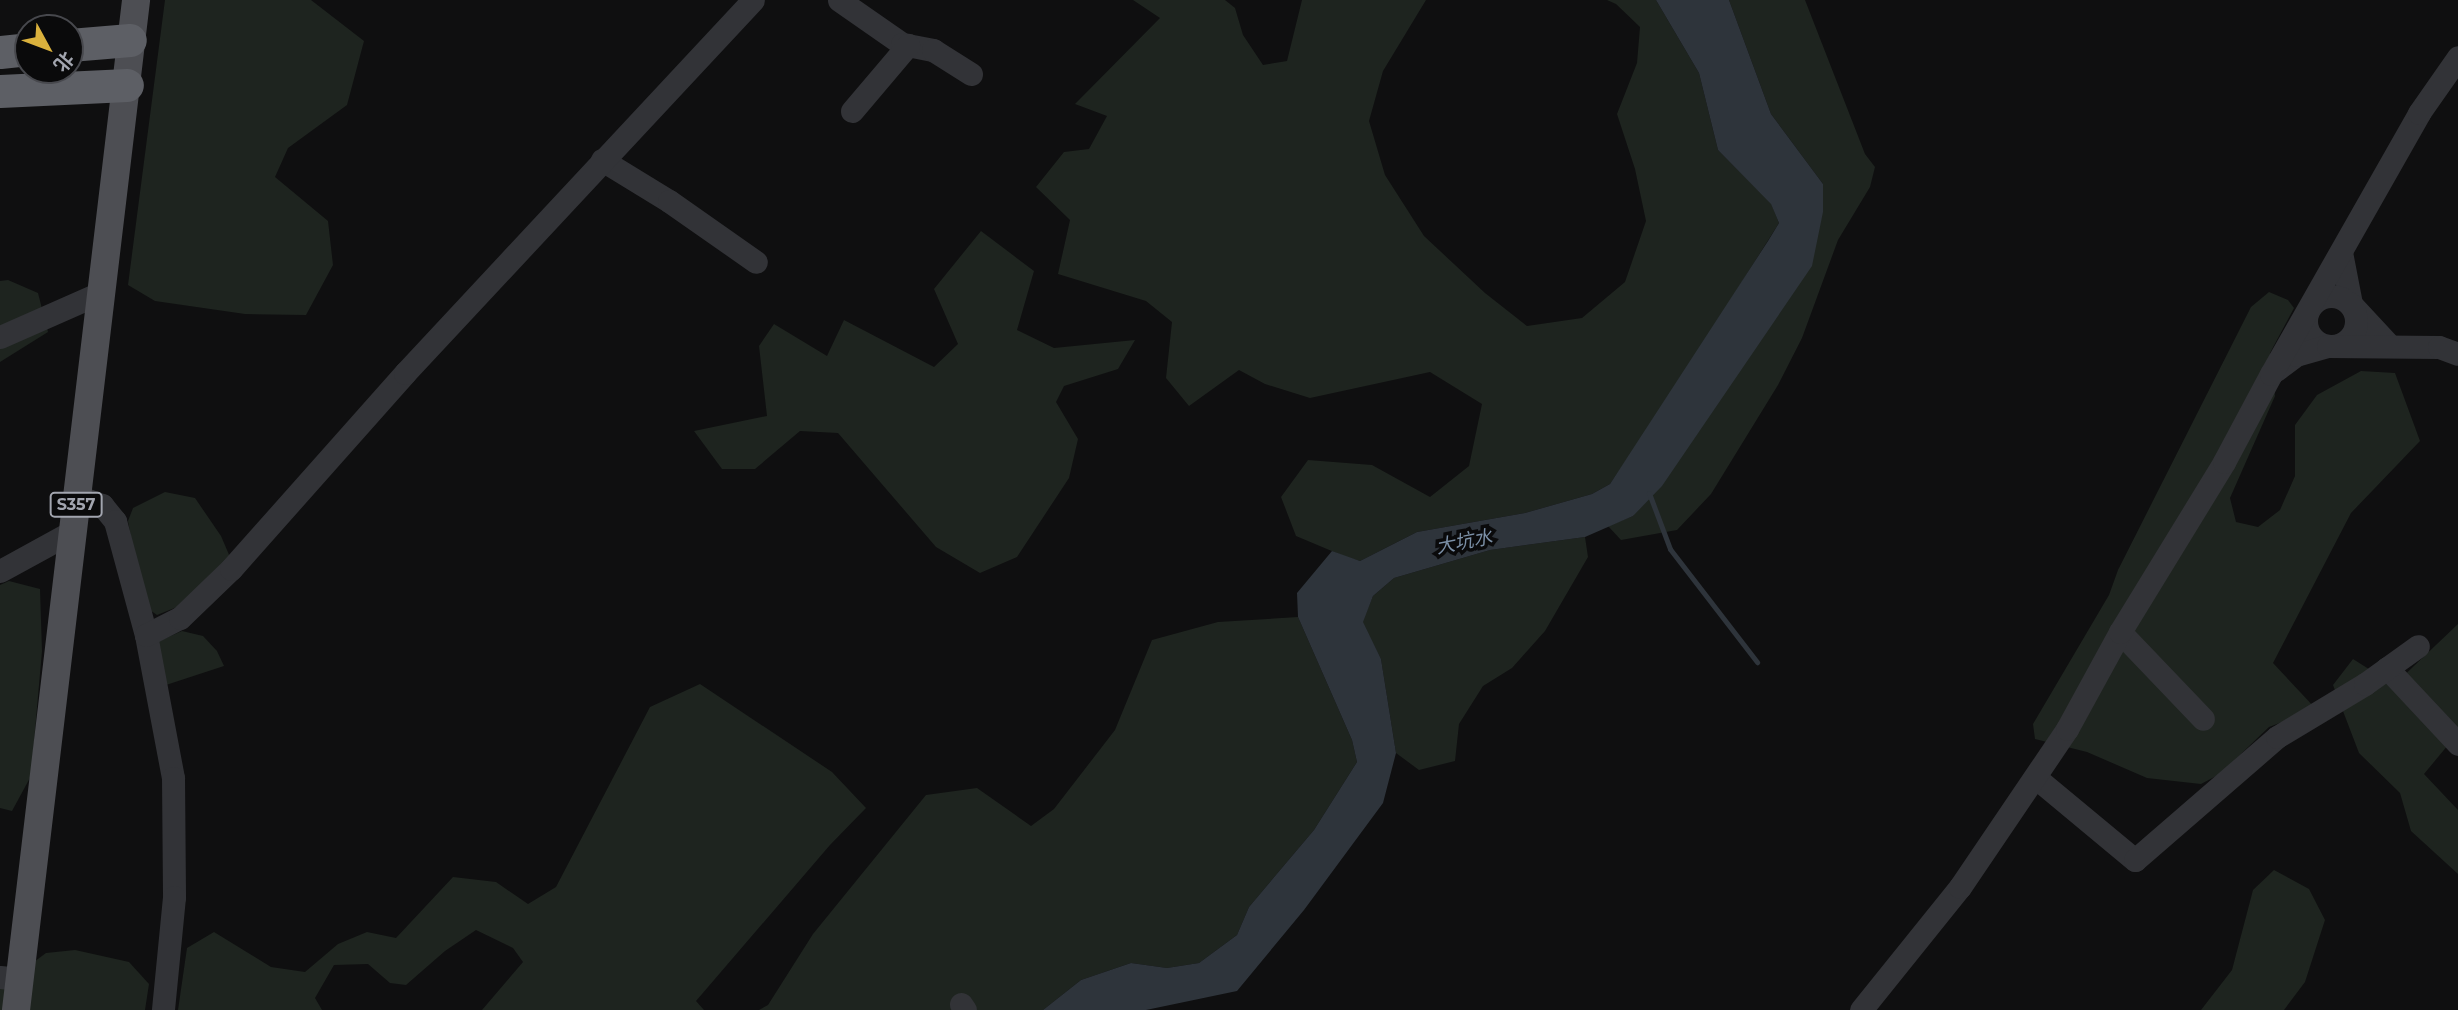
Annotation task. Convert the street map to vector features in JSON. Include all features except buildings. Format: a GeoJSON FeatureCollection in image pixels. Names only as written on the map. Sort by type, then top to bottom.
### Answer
{"type":"FeatureCollection","features":[{"type":"Feature","properties":{"kind":"highway"},"geometry":{"type":"LineString","coordinates":[[84,45],[130,40]]}},
{"type":"Feature","properties":{"kind":"highway"},"geometry":{"type":"LineString","coordinates":[[0,91],[127,85]]}},
{"type":"Feature","properties":{"kind":"main road","name":"S357"},"geometry":{"type":"LineString","coordinates":[[16,1010],[10,978],[78,496],[136,0]]}},
{"type":"Feature","properties":{"kind":"street"},"geometry":{"type":"LineString","coordinates":[[146,635],[180,618],[231,569],[405,373],[752,0]]}},
{"type":"Feature","properties":{"kind":"street"},"geometry":{"type":"LineString","coordinates":[[839,0],[901,44],[933,50],[971,74]]}},
{"type":"Feature","properties":{"kind":"street"},"geometry":{"type":"LineString","coordinates":[[852,111],[908,45]]}},
{"type":"Feature","properties":{"kind":"street"},"geometry":{"type":"LineString","coordinates":[[1861,1010],[1960,887],[2067,729],[2120,632],[2224,462],[2271,374],[2420,113],[2458,57]]}},
{"type":"Feature","properties":{"kind":"street"},"geometry":{"type":"LineString","coordinates":[[602,160],[669,201],[756,262]]}},
{"type":"Feature","properties":{"kind":"street"},"geometry":{"type":"LineString","coordinates":[[2271,374],[2296,355],[2338,345],[2353,332],[2356,323],[2341,252]]}},
{"type":"Feature","properties":{"kind":"street"},"geometry":{"type":"LineString","coordinates":[[0,337],[102,292]]}},
{"type":"Feature","properties":{"kind":"street"},"geometry":{"type":"LineString","coordinates":[[2389,345],[2343,298],[2323,296],[2308,309],[2305,318],[2311,337],[2328,346],[2439,347],[2458,354]]}},
{"type":"Feature","properties":{"kind":"street"},"geometry":{"type":"LineString","coordinates":[[78,496],[102,505],[115,521],[146,635],[173,778],[174,897],[163,1010]]}},
{"type":"Feature","properties":{"kind":"street"},"geometry":{"type":"LineString","coordinates":[[0,570],[73,531]]}},
{"type":"Feature","properties":{"kind":"street"},"geometry":{"type":"LineString","coordinates":[[2120,632],[2203,719]]}},
{"type":"Feature","properties":{"kind":"street"},"geometry":{"type":"LineString","coordinates":[[2035,777],[2136,860],[2277,737],[2418,646]]}},
{"type":"Feature","properties":{"kind":"street"},"geometry":{"type":"LineString","coordinates":[[2387,668],[2458,744]]}},
{"type":"Feature","properties":{"kind":"shaded area"},"geometry":{"type":"Polygon","coordinates":[[[165,0],[311,0],[364,41],[347,105],[288,148],[275,177],[328,221],[333,265],[306,315],[245,314],[155,301],[128,285],[165,0]]]}},
{"type":"Feature","properties":{"kind":"shaded area"},"geometry":{"type":"Polygon","coordinates":[[[1133,0],[1225,0],[1235,8],[1243,35],[1263,65],[1287,61],[1302,0],[1426,0],[1383,71],[1369,121],[1385,175],[1424,236],[1485,293],[1527,326],[1582,318],[1625,282],[1646,221],[1635,169],[1617,114],[1637,63],[1640,27],[1616,4],[1607,0],[1656,0],[1699,73],[1718,150],[1771,203],[1779,223],[1675,388],[1610,484],[1592,494],[1525,513],[1417,532],[1360,561],[1346,557],[1296,536],[1281,497],[1308,460],[1372,465],[1430,497],[1469,466],[1482,404],[1430,372],[1310,398],[1265,384],[1239,370],[1189,406],[1166,378],[1172,322],[1146,301],[1058,274],[1070,220],[1036,187],[1064,152],[1089,149],[1107,116],[1075,104],[1160,18],[1133,0]]]}},
{"type":"Feature","properties":{"kind":"shaded area"},"geometry":{"type":"Polygon","coordinates":[[[1729,0],[1805,0],[1865,154],[1875,167],[1870,187],[1838,240],[1802,338],[1778,385],[1711,494],[1677,530],[1621,540],[1608,526],[1633,516],[1823,184],[1771,114],[1729,0]]]}},
{"type":"Feature","properties":{"kind":"shaded area"},"geometry":{"type":"Polygon","coordinates":[[[981,231],[1034,271],[1017,330],[1054,348],[1135,340],[1118,369],[1064,386],[1056,402],[1078,439],[1069,478],[1017,557],[980,573],[936,547],[838,433],[800,431],[755,469],[722,469],[694,431],[767,416],[759,346],[774,324],[827,356],[844,320],[934,367],[958,344],[934,289],[981,231]]]}},
{"type":"Feature","properties":{"kind":"shaded area"},"geometry":{"type":"Polygon","coordinates":[[[8,280],[38,293],[48,332],[0,362],[0,281],[8,280]]]}},
{"type":"Feature","properties":{"kind":"shaded area"},"geometry":{"type":"Polygon","coordinates":[[[2269,292],[2288,300],[2294,308],[2270,353],[2275,396],[2230,498],[2236,522],[2258,527],[2280,510],[2295,476],[2295,425],[2317,395],[2361,371],[2395,373],[2420,441],[2351,513],[2273,663],[2316,709],[2269,727],[2220,774],[2201,784],[2147,778],[2087,752],[2035,739],[2033,724],[2109,595],[2118,570],[2251,307],[2269,292]]]}},
{"type":"Feature","properties":{"kind":"shaded area"},"geometry":{"type":"Polygon","coordinates":[[[165,492],[195,498],[221,536],[230,557],[182,605],[157,615],[144,606],[128,521],[133,508],[165,492]]]}},
{"type":"Feature","properties":{"kind":"shaded area"},"geometry":{"type":"Polygon","coordinates":[[[1585,537],[1588,557],[1545,631],[1512,668],[1483,686],[1459,724],[1455,761],[1419,770],[1396,753],[1381,659],[1362,622],[1373,596],[1394,578],[1490,550],[1585,537]]]}},
{"type":"Feature","properties":{"kind":"shaded area"},"geometry":{"type":"Polygon","coordinates":[[[9,581],[40,589],[42,651],[31,776],[12,811],[0,808],[0,585],[9,581]]]}},
{"type":"Feature","properties":{"kind":"shaded area"},"geometry":{"type":"Polygon","coordinates":[[[1298,617],[1352,740],[1357,762],[1314,830],[1249,907],[1237,935],[1199,963],[1167,968],[1131,963],[1081,980],[1043,1010],[759,1010],[768,1005],[813,934],[926,795],[977,788],[1031,826],[1054,809],[1115,730],[1152,640],[1218,622],[1298,617]]]}},
{"type":"Feature","properties":{"kind":"shaded area"},"geometry":{"type":"Polygon","coordinates":[[[2458,624],[2458,733],[2424,774],[2458,810],[2458,874],[2411,831],[2400,793],[2359,753],[2333,685],[2353,659],[2394,685],[2458,624]]]}},
{"type":"Feature","properties":{"kind":"shaded area"},"geometry":{"type":"Polygon","coordinates":[[[182,631],[203,636],[217,651],[224,666],[166,685],[157,642],[182,631]]]}},
{"type":"Feature","properties":{"kind":"shaded area"},"geometry":{"type":"Polygon","coordinates":[[[700,684],[832,772],[866,808],[830,845],[696,1001],[704,1010],[482,1010],[523,962],[513,948],[476,930],[445,951],[406,985],[390,983],[368,964],[334,965],[315,998],[322,1010],[178,1010],[187,948],[214,932],[271,967],[305,972],[338,944],[367,932],[396,938],[453,877],[496,882],[528,904],[556,887],[650,707],[700,684]]]}},
{"type":"Feature","properties":{"kind":"shaded area"},"geometry":{"type":"Polygon","coordinates":[[[2274,870],[2309,889],[2325,920],[2305,982],[2284,1010],[2201,1010],[2232,970],[2253,890],[2274,870]]]}},
{"type":"Feature","properties":{"kind":"shaded area"},"geometry":{"type":"Polygon","coordinates":[[[75,950],[129,962],[149,984],[145,1010],[0,1010],[0,987],[46,953],[75,950]]]}},
{"type":"Feature","properties":{"kind":"water","name":"大坑水"},"geometry":{"type":"Polygon","coordinates":[[[1656,0],[1729,0],[1771,114],[1823,184],[1823,212],[1812,266],[1662,486],[1633,516],[1585,537],[1490,550],[1394,578],[1373,596],[1363,622],[1381,659],[1396,753],[1383,803],[1304,910],[1237,991],[1146,1010],[1043,1010],[1081,980],[1131,963],[1167,968],[1199,963],[1237,935],[1249,907],[1314,830],[1357,762],[1352,740],[1298,617],[1297,593],[1332,551],[1360,561],[1417,532],[1525,513],[1592,494],[1610,484],[1779,223],[1771,204],[1718,150],[1699,73],[1656,0]]]}},
{"type":"Feature","properties":{"kind":"waterway"},"geometry":{"type":"LineString","coordinates":[[1649,493],[1670,549],[1757,662]]}}]}
